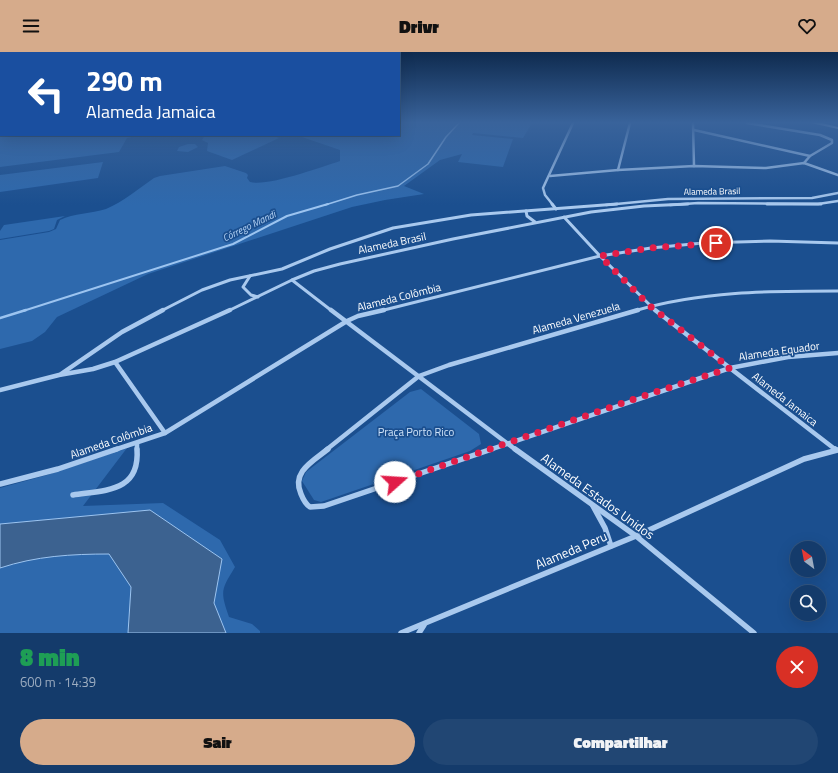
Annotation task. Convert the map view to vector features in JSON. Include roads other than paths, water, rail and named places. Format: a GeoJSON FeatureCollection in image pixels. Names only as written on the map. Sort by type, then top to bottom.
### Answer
{"type":"FeatureCollection","features":[{"type":"Feature","properties":{"kind":"street"},"geometry":{"type":"LineString","coordinates":[[556,209],[545,195],[543,188],[561,150]]}},
{"type":"Feature","properties":{"kind":"street"},"geometry":{"type":"LineString","coordinates":[[618,170],[623,150]]}},
{"type":"Feature","properties":{"kind":"street"},"geometry":{"type":"LineString","coordinates":[[694,150],[694,166]]}},
{"type":"Feature","properties":{"kind":"street"},"geometry":{"type":"LineString","coordinates":[[784,150],[810,156]]}},
{"type":"Feature","properties":{"kind":"street"},"geometry":{"type":"LineString","coordinates":[[804,163],[810,156],[820,150]]}},
{"type":"Feature","properties":{"kind":"street"},"geometry":{"type":"LineString","coordinates":[[550,176],[618,170],[694,166],[766,168],[804,163],[838,174]]}},
{"type":"Feature","properties":{"kind":"street","name":"Alameda Brasil"},"geometry":{"type":"LineString","coordinates":[[59,375],[122,332],[202,290],[230,280],[282,269],[330,249],[393,228],[471,215],[526,210],[585,207],[668,199],[812,198],[838,193]]}},
{"type":"Feature","properties":{"kind":"street","name":"Alameda Brasil"},"geometry":{"type":"LineString","coordinates":[[0,390],[59,375],[93,369],[115,362],[292,280],[314,271],[340,264],[535,222],[591,212],[682,204],[818,204],[838,201]]}},
{"type":"Feature","properties":{"kind":"street"},"geometry":{"type":"LineString","coordinates":[[585,207],[591,212]]}},
{"type":"Feature","properties":{"kind":"street"},"geometry":{"type":"LineString","coordinates":[[526,210],[527,216],[535,222]]}},
{"type":"Feature","properties":{"kind":"street","name":"Alameda Jamaica"},"geometry":{"type":"LineString","coordinates":[[564,217],[600,256],[650,306],[837,450]]}},
{"type":"Feature","properties":{"kind":"street","name":"Alameda Colômbia"},"geometry":{"type":"LineString","coordinates":[[0,484],[58,468],[165,433],[346,321],[406,303],[600,256],[651,248],[703,243],[770,241],[838,243]]}},
{"type":"Feature","properties":{"kind":"street"},"geometry":{"type":"LineString","coordinates":[[250,276],[243,287],[251,295],[258,296]]}},
{"type":"Feature","properties":{"kind":"street","name":"Alameda Estados Unidos"},"geometry":{"type":"LineString","coordinates":[[292,280],[508,444],[636,536],[754,633]]}},
{"type":"Feature","properties":{"kind":"street","name":"Alameda Venezuela"},"geometry":{"type":"LineString","coordinates":[[419,376],[456,363],[650,306],[706,296],[758,291],[838,291]]}},
{"type":"Feature","properties":{"kind":"street","name":"Alameda Equador"},"geometry":{"type":"LineString","coordinates":[[419,376],[304,468],[299,474],[297,485],[308,506],[314,508],[331,504],[508,444],[640,397],[730,368],[788,357],[838,353]]}},
{"type":"Feature","properties":{"kind":"street"},"geometry":{"type":"LineString","coordinates":[[115,362],[165,433]]}},
{"type":"Feature","properties":{"kind":"street"},"geometry":{"type":"LineString","coordinates":[[72,495],[110,489],[130,480],[135,472],[137,464],[137,443]]}},
{"type":"Feature","properties":{"kind":"street","name":"Alameda Peru"},"geometry":{"type":"LineString","coordinates":[[401,633],[636,536],[804,459],[837,450]]}},
{"type":"Feature","properties":{"kind":"street"},"geometry":{"type":"LineString","coordinates":[[592,504],[605,528],[611,546]]}},
{"type":"Feature","properties":{"kind":"street"},"geometry":{"type":"LineString","coordinates":[[419,633],[424,624]]}},
{"type":"Feature","properties":{"kind":"waterway","name":"Córrego Mandi"},"geometry":{"type":"LineString","coordinates":[[325,205],[357,195],[398,186],[428,164],[437,150]]}},
{"type":"Feature","properties":{"kind":"waterway","name":"Córrego Mandi"},"geometry":{"type":"LineString","coordinates":[[23,311],[233,244],[287,216],[328,204]]}},
{"type":"Feature","properties":{"kind":"waterway","name":"Córrego Mandi"},"geometry":{"type":"LineString","coordinates":[[0,318],[26,310]]}},
{"type":"Feature","properties":{"kind":"park label","name":"Praça Porto Rico"},"geometry":{"type":"Point","coordinates":[416,432]}}]}
